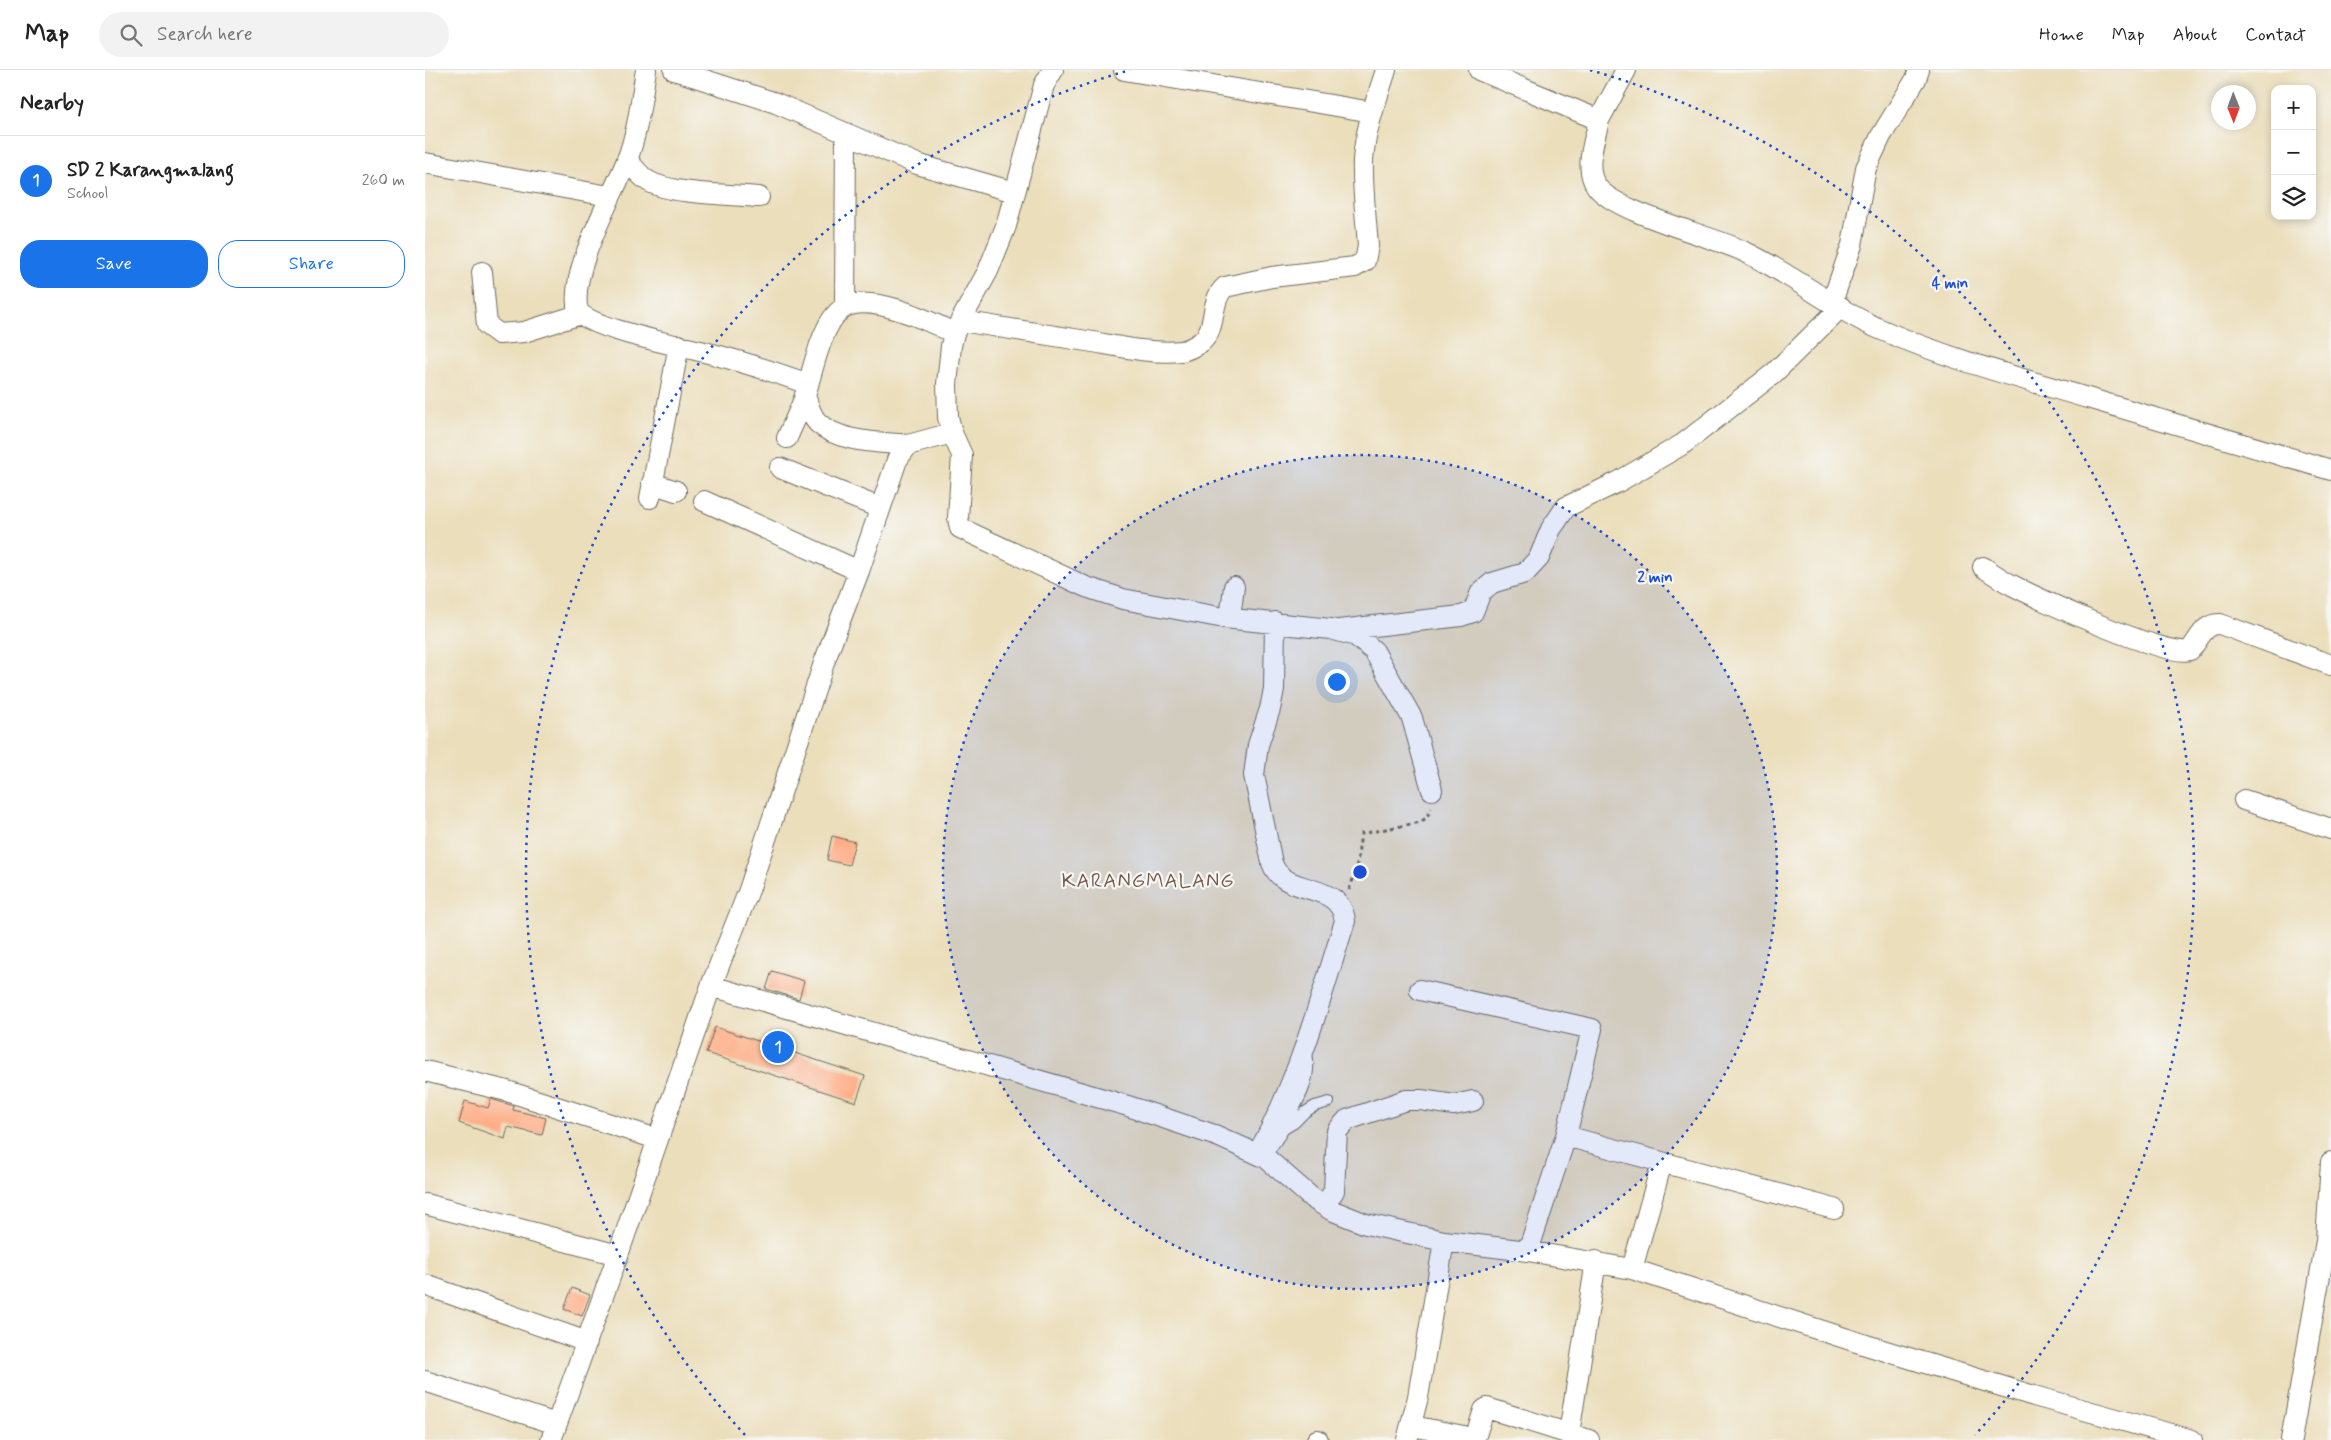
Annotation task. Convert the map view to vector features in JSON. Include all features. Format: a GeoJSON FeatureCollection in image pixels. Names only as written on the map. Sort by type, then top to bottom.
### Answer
{"type":"FeatureCollection","features":[{"type":"Feature","properties":{"kind":"street"},"geometry":{"type":"LineString","coordinates":[[646,70],[627,159],[609,196],[588,249],[580,278],[577,304],[581,314],[605,326],[759,367],[806,389]]}},
{"type":"Feature","properties":{"kind":"street"},"geometry":{"type":"LineString","coordinates":[[674,70],[776,104],[917,164],[1014,192]]}},
{"type":"Feature","properties":{"kind":"street"},"geometry":{"type":"LineString","coordinates":[[1053,70],[1044,85],[1006,226],[979,291],[958,327],[947,384],[948,417],[952,433],[962,455],[959,525],[964,531],[1104,594],[1155,607],[1336,630],[1356,636],[1366,642],[1385,667],[1412,718],[1432,790]]}},
{"type":"Feature","properties":{"kind":"street"},"geometry":{"type":"LineString","coordinates":[[1124,70],[1373,112]]}},
{"type":"Feature","properties":{"kind":"street"},"geometry":{"type":"LineString","coordinates":[[787,438],[829,324],[835,314],[845,307],[861,303],[889,308],[958,327],[1156,351],[1183,350],[1193,347],[1204,339],[1210,327],[1218,296],[1225,286],[1271,277],[1347,269],[1361,264],[1366,258],[1368,251],[1363,159],[1373,112],[1386,70]]}},
{"type":"Feature","properties":{"kind":"street"},"geometry":{"type":"LineString","coordinates":[[1479,70],[1599,120]]}},
{"type":"Feature","properties":{"kind":"street"},"geometry":{"type":"LineString","coordinates":[[1626,70],[1599,120],[1590,163],[1593,181],[1603,193],[1631,209],[1743,250],[1780,269],[1879,328],[1961,361],[2331,470]]}},
{"type":"Feature","properties":{"kind":"street"},"geometry":{"type":"LineString","coordinates":[[1336,630],[1469,614],[1475,610],[1478,595],[1492,583],[1525,573],[1539,558],[1554,524],[1566,507],[1618,482],[1683,444],[1773,374],[1837,304],[1852,245],[1865,168],[1881,136],[1917,79],[1919,70]]}},
{"type":"Feature","properties":{"kind":"street"},"geometry":{"type":"LineString","coordinates":[[845,307],[846,133]]}},
{"type":"Feature","properties":{"kind":"street"},"geometry":{"type":"LineString","coordinates":[[627,159],[647,181],[658,186],[687,191],[759,197]]}},
{"type":"Feature","properties":{"kind":"street"},"geometry":{"type":"LineString","coordinates":[[425,163],[609,196]]}},
{"type":"Feature","properties":{"kind":"street"},"geometry":{"type":"LineString","coordinates":[[482,272],[487,325],[499,334],[524,332],[581,314]]}},
{"type":"Feature","properties":{"kind":"street"},"geometry":{"type":"LineString","coordinates":[[676,491],[651,490],[679,345]]}},
{"type":"Feature","properties":{"kind":"street"},"geometry":{"type":"LineString","coordinates":[[806,389],[812,415],[827,430],[856,438],[908,446],[952,433]]}},
{"type":"Feature","properties":{"kind":"street"},"geometry":{"type":"LineString","coordinates":[[425,1381],[553,1432],[587,1342],[711,986],[749,890],[825,660],[859,571],[897,460],[908,446]]}},
{"type":"Feature","properties":{"kind":"street"},"geometry":{"type":"LineString","coordinates":[[780,468],[880,508]]}},
{"type":"Feature","properties":{"kind":"street"},"geometry":{"type":"LineString","coordinates":[[704,501],[859,571]]}},
{"type":"Feature","properties":{"kind":"street"},"geometry":{"type":"LineString","coordinates":[[1983,567],[2034,596],[2123,633],[2177,652],[2190,650],[2205,628],[2217,624],[2231,627],[2331,665]]}},
{"type":"Feature","properties":{"kind":"street"},"geometry":{"type":"LineString","coordinates":[[1230,618],[1234,587]]}},
{"type":"Feature","properties":{"kind":"street"},"geometry":{"type":"LineString","coordinates":[[1262,1155],[1305,1048],[1345,921],[1341,905],[1329,896],[1280,877],[1272,863],[1254,775],[1257,745],[1270,709],[1274,689],[1275,622]]}},
{"type":"Feature","properties":{"kind":"street"},"geometry":{"type":"LineString","coordinates":[[2244,800],[2331,829]]}},
{"type":"Feature","properties":{"kind":"street"},"geometry":{"type":"LineString","coordinates":[[711,986],[1128,1106],[1217,1136],[1262,1155],[1315,1200],[1331,1210],[1367,1224],[1444,1241],[1528,1250],[1632,1269],[1866,1345],[2034,1396],[2192,1440]]}},
{"type":"Feature","properties":{"kind":"street"},"geometry":{"type":"LineString","coordinates":[[1420,990],[1592,1029],[1566,1136],[1528,1250]]}},
{"type":"Feature","properties":{"kind":"street"},"geometry":{"type":"LineString","coordinates":[[425,1072],[507,1091],[657,1139]]}},
{"type":"Feature","properties":{"kind":"street"},"geometry":{"type":"LineString","coordinates":[[1315,1200],[1328,1200],[1335,1191],[1337,1131],[1347,1120],[1406,1100],[1421,1100],[1454,1105],[1473,1101]]}},
{"type":"Feature","properties":{"kind":"street"},"geometry":{"type":"LineString","coordinates":[[1566,1136],[1834,1210]]}},
{"type":"Feature","properties":{"kind":"street"},"geometry":{"type":"LineString","coordinates":[[1632,1269],[1662,1162]]}},
{"type":"Feature","properties":{"kind":"street"},"geometry":{"type":"LineString","coordinates":[[2291,1440],[2326,1241],[2331,1162]]}},
{"type":"Feature","properties":{"kind":"street"},"geometry":{"type":"LineString","coordinates":[[425,1204],[617,1256]]}},
{"type":"Feature","properties":{"kind":"street"},"geometry":{"type":"LineString","coordinates":[[1444,1241],[1410,1433],[1476,1436],[1484,1410],[1487,1408],[1589,1440]]}},
{"type":"Feature","properties":{"kind":"street"},"geometry":{"type":"LineString","coordinates":[[1569,1434],[1596,1261]]}},
{"type":"Feature","properties":{"kind":"street"},"geometry":{"type":"LineString","coordinates":[[425,1285],[587,1342]]}},
{"type":"Feature","properties":{"kind":"lane"},"geometry":{"type":"LineString","coordinates":[[1262,1155],[1283,1129],[1304,1089],[1308,1076],[1309,1062],[1305,1048]]}},
{"type":"Feature","properties":{"kind":"lane"},"geometry":{"type":"LineString","coordinates":[[1283,1129],[1294,1123],[1305,1112],[1315,1106],[1329,1102]]}},
{"type":"Feature","properties":{"kind":"path"},"geometry":{"type":"LineString","coordinates":[[1341,905],[1356,871],[1361,834],[1425,820],[1431,807],[1432,790]]}},
{"type":"Feature","properties":{"kind":"building"},"geometry":{"type":"Polygon","coordinates":[[[832,836],[855,842],[849,865],[827,860],[832,836]]]}},
{"type":"Feature","properties":{"kind":"building"},"geometry":{"type":"Polygon","coordinates":[[[772,971],[804,981],[799,999],[766,989],[772,971]]]}},
{"type":"Feature","properties":{"kind":"building"},"geometry":{"type":"Polygon","coordinates":[[[715,1027],[865,1076],[856,1102],[706,1053],[715,1027]]]}},
{"type":"Feature","properties":{"kind":"building"},"geometry":{"type":"Polygon","coordinates":[[[491,1099],[514,1106],[513,1110],[546,1118],[542,1135],[508,1127],[505,1139],[459,1123],[465,1101],[488,1108],[491,1099]]]}},
{"type":"Feature","properties":{"kind":"building"},"geometry":{"type":"Polygon","coordinates":[[[572,1288],[590,1295],[582,1316],[564,1309],[572,1288]]]}},
{"type":"Feature","properties":{"kind":"place","name":"SD 2 Karangmalang"},"geometry":{"type":"Point","coordinates":[778,1047]}},
{"type":"Feature","properties":{"kind":"district","name":"KARANGMALANG"},"geometry":{"type":"Point","coordinates":[1148,881]}}]}
